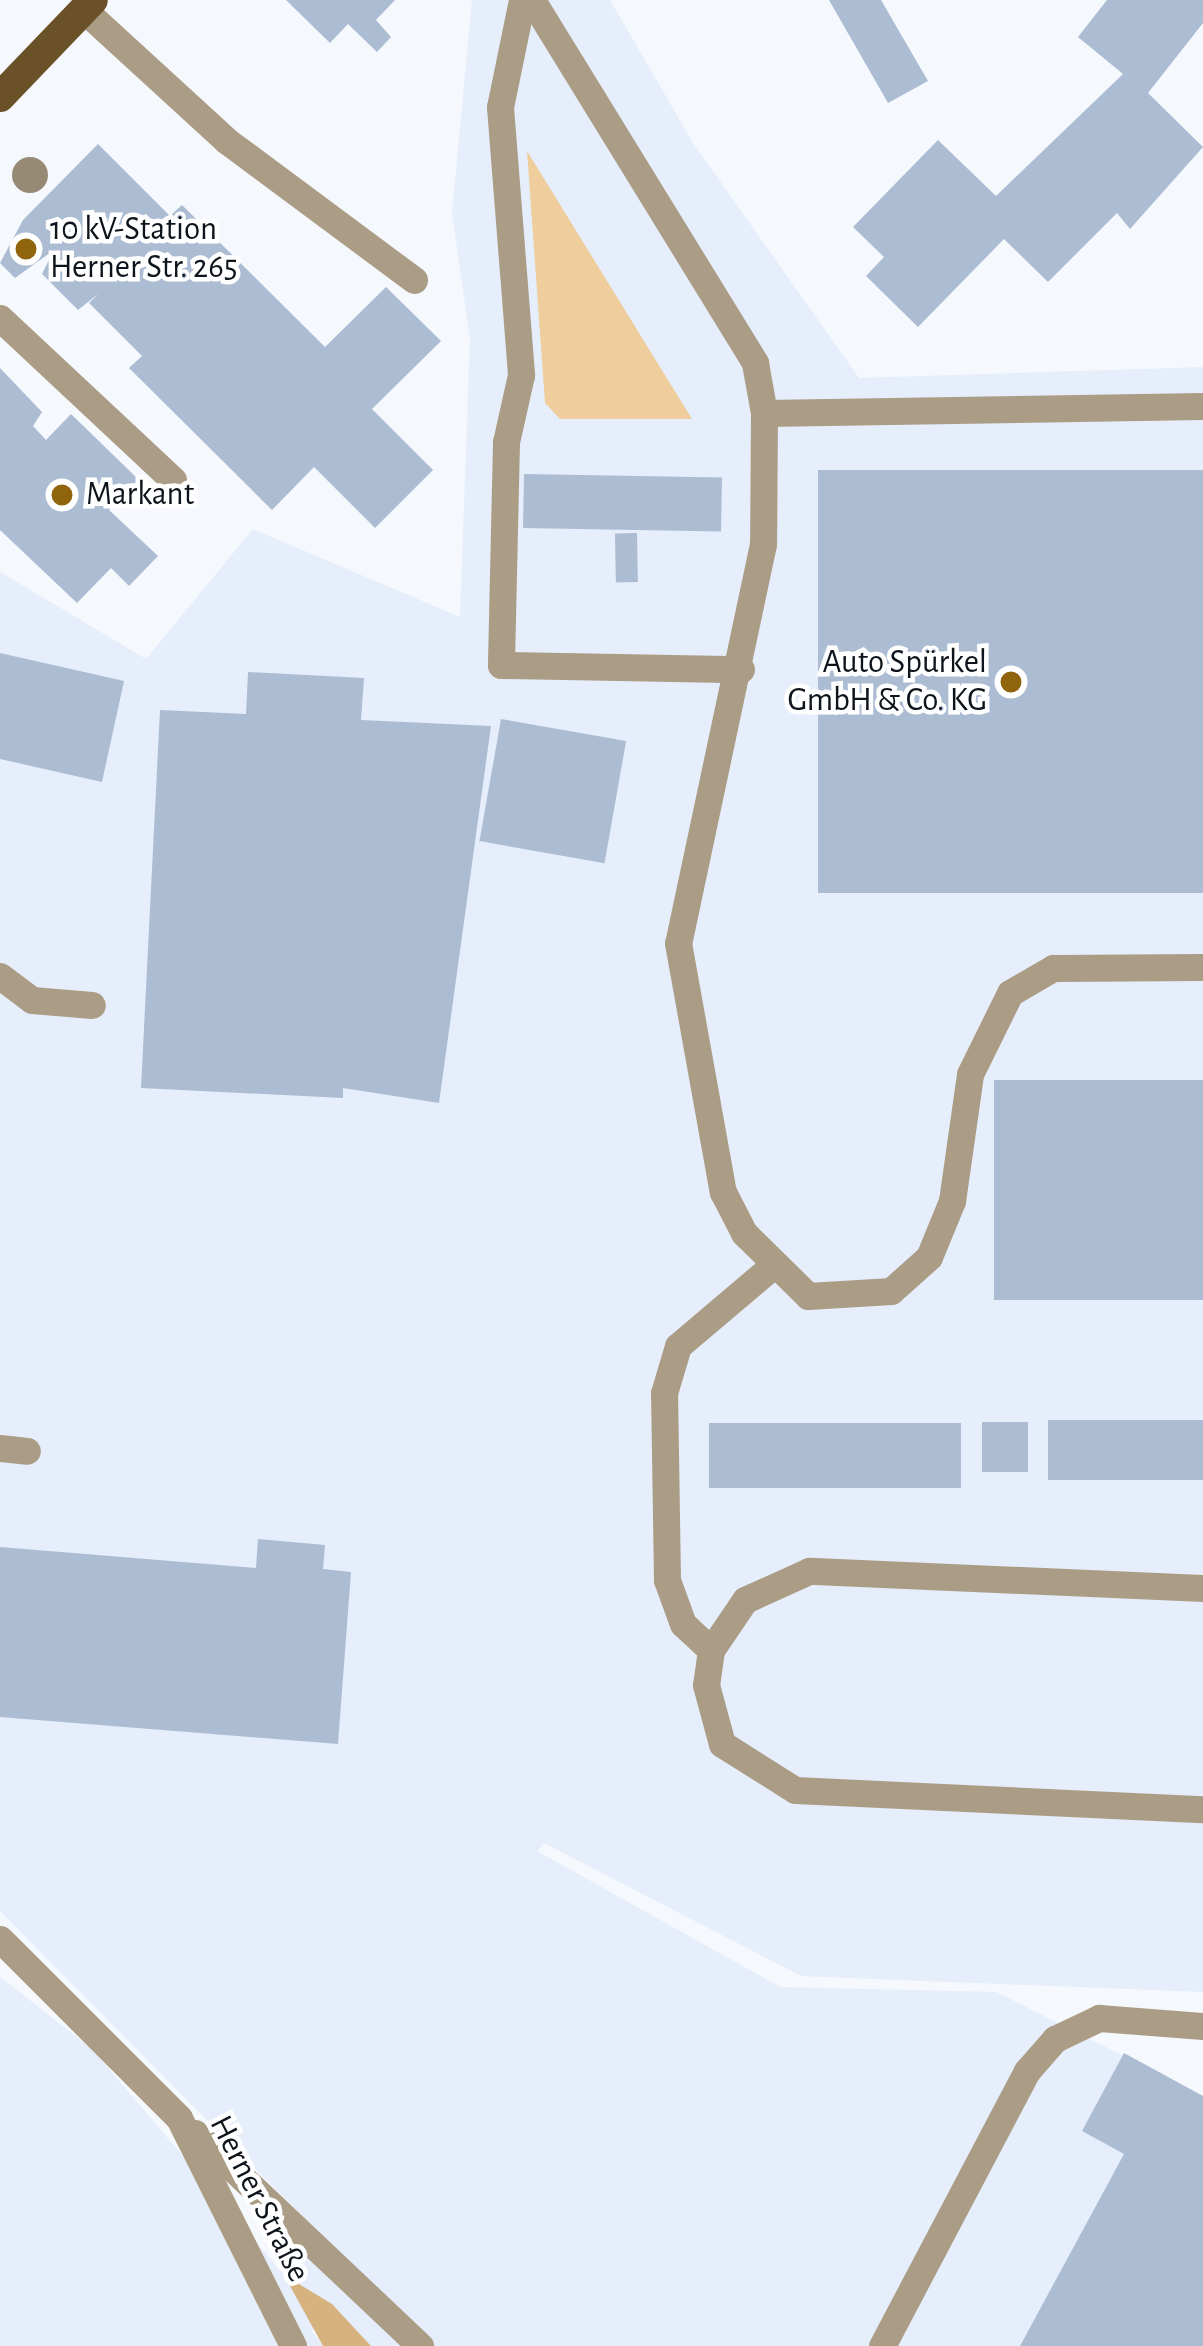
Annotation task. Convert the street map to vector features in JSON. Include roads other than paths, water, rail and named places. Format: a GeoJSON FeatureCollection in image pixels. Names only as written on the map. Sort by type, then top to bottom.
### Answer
{"type":"FeatureCollection","features":[{"type":"Feature","properties":{"kind":"main road"},"geometry":{"type":"LineString","coordinates":[[0,97],[89,5]]}},
{"type":"Feature","properties":{"kind":"lane"},"geometry":{"type":"LineString","coordinates":[[522,0],[500,107],[521,375],[506,442],[501,665],[741,669]]}},
{"type":"Feature","properties":{"kind":"lane"},"geometry":{"type":"LineString","coordinates":[[532,0],[754,362],[764,412],[763,544],[741,669],[678,944],[723,1192],[770,1268],[808,1296],[849,1301],[891,1291],[929,1257],[952,1201],[970,1074],[1010,993],[1053,968],[1203,967]]}},
{"type":"Feature","properties":{"kind":"lane"},"geometry":{"type":"LineString","coordinates":[[89,5],[227,142],[414,280]]}},
{"type":"Feature","properties":{"kind":"lane"},"geometry":{"type":"LineString","coordinates":[[0,318],[173,480]]}},
{"type":"Feature","properties":{"kind":"lane"},"geometry":{"type":"LineString","coordinates":[[764,412],[1203,406]]}},
{"type":"Feature","properties":{"kind":"lane"},"geometry":{"type":"LineString","coordinates":[[0,976],[32,1000],[92,1005]]}},
{"type":"Feature","properties":{"kind":"lane"},"geometry":{"type":"LineString","coordinates":[[711,1650],[683,1624],[667,1580],[664,1393],[678,1346],[770,1268]]}},
{"type":"Feature","properties":{"kind":"lane"},"geometry":{"type":"LineString","coordinates":[[1203,1588],[809,1571],[745,1600],[711,1650],[706,1685],[722,1744],[795,1790],[1203,1809]]}},
{"type":"Feature","properties":{"kind":"lane","name":"Herner Straße"},"geometry":{"type":"LineString","coordinates":[[0,1939],[178,2118],[292,2346]]}},
{"type":"Feature","properties":{"kind":"lane"},"geometry":{"type":"LineString","coordinates":[[883,2346],[1027,2072],[1055,2039],[1099,2018],[1203,2026]]}},
{"type":"Feature","properties":{"kind":"lane"},"geometry":{"type":"LineString","coordinates":[[178,2118],[420,2346]]}},
{"type":"Feature","properties":{"kind":"place","name":"10 kV-Station Herner Str. 265"},"geometry":{"type":"Point","coordinates":[26,249]}},
{"type":"Feature","properties":{"kind":"place","name":"Markant"},"geometry":{"type":"Point","coordinates":[62,495]}},
{"type":"Feature","properties":{"kind":"place","name":"Auto Spürkel GmbH & Co. KG"},"geometry":{"type":"Point","coordinates":[1011,682]}}]}
